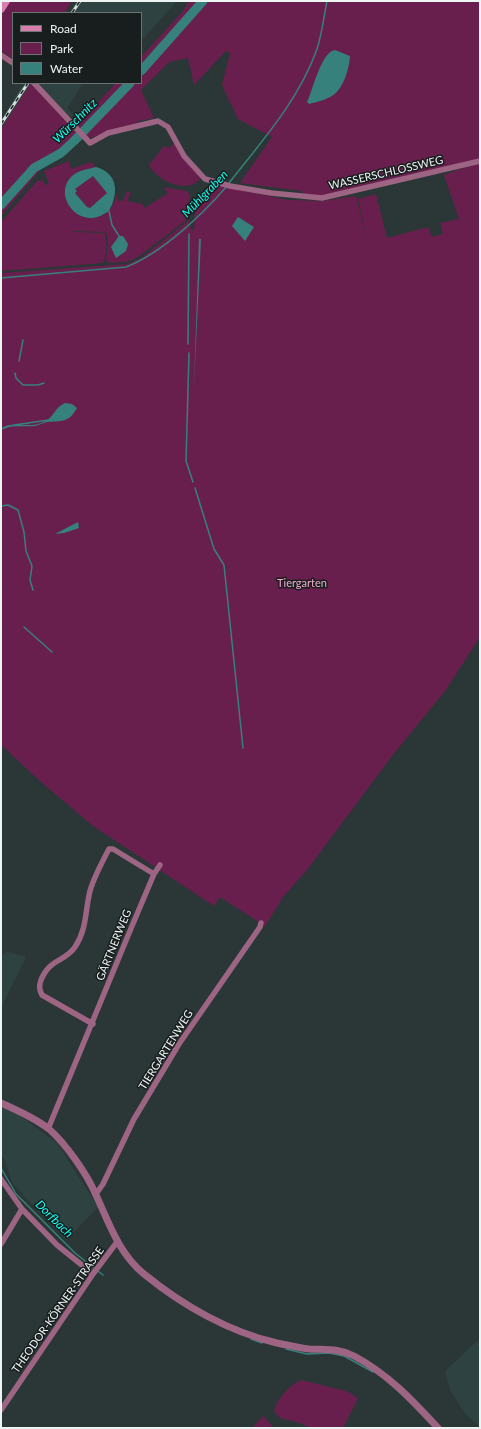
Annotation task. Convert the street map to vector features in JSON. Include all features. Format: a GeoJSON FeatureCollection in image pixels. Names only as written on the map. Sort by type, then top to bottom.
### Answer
{"type":"FeatureCollection","features":[{"type":"Feature","properties":{"kind":"main road"},"geometry":{"type":"LineString","coordinates":[[1,9],[6,1]]}},
{"type":"Feature","properties":{"kind":"street"},"geometry":{"type":"LineString","coordinates":[[1,55],[12,62]]}},
{"type":"Feature","properties":{"kind":"street","name":"WASSERSCHLOSSWEG"},"geometry":{"type":"LineString","coordinates":[[35,84],[70,121],[74,128],[88,141],[108,133],[158,121],[168,127],[184,156],[205,179],[271,193],[322,198],[480,161]]}},
{"type":"Feature","properties":{"kind":"street"},"geometry":{"type":"LineString","coordinates":[[93,1024],[42,994],[39,987],[41,980],[49,966],[74,949],[79,940],[86,922],[90,892],[109,849],[113,849],[154,874]]}},
{"type":"Feature","properties":{"kind":"street","name":"GÄRTNERWEG"},"geometry":{"type":"LineString","coordinates":[[48,1129],[93,1024],[154,874],[160,865]]}},
{"type":"Feature","properties":{"kind":"street","name":"TIERGARTENWEG"},"geometry":{"type":"LineString","coordinates":[[96,1194],[103,1184],[134,1119],[180,1044],[260,927],[261,923]]}},
{"type":"Feature","properties":{"kind":"street"},"geometry":{"type":"LineString","coordinates":[[1,1103],[25,1114],[48,1129],[78,1164],[96,1194],[117,1242],[142,1273],[172,1295],[192,1307],[244,1333],[275,1342],[309,1349],[342,1351],[353,1355],[394,1382],[438,1428]]}},
{"type":"Feature","properties":{"kind":"street"},"geometry":{"type":"LineString","coordinates":[[1,1179],[22,1209],[57,1245],[93,1274]]}},
{"type":"Feature","properties":{"kind":"street"},"geometry":{"type":"LineString","coordinates":[[1,1244],[22,1209]]}},
{"type":"Feature","properties":{"kind":"street","name":"THEODOR-KÖRNER-STRASSE"},"geometry":{"type":"LineString","coordinates":[[1,1410],[93,1274],[117,1242]]}},
{"type":"Feature","properties":{"kind":"shaded area"},"geometry":{"type":"Polygon","coordinates":[[[77,1],[177,1],[142,40],[142,12],[70,12],[77,1]]]}},
{"type":"Feature","properties":{"kind":"shaded area"},"geometry":{"type":"Polygon","coordinates":[[[22,84],[30,84],[1,129],[1,121],[22,84]]]}},
{"type":"Feature","properties":{"kind":"shaded area"},"geometry":{"type":"Polygon","coordinates":[[[39,84],[82,84],[67,108],[74,116],[68,116],[39,84]]]}},
{"type":"Feature","properties":{"kind":"shaded area"},"geometry":{"type":"Polygon","coordinates":[[[8,952],[26,957],[1,1008],[1,956],[8,952]]]}},
{"type":"Feature","properties":{"kind":"shaded area"},"geometry":{"type":"Polygon","coordinates":[[[1,1107],[19,1115],[57,1143],[98,1207],[66,1240],[13,1184],[4,1158],[1,1155],[1,1107]]]}},
{"type":"Feature","properties":{"kind":"shaded area"},"geometry":{"type":"Polygon","coordinates":[[[477,1341],[480,1343],[480,1427],[465,1413],[450,1390],[445,1371],[477,1341]]]}},
{"type":"Feature","properties":{"kind":"green space"},"geometry":{"type":"Polygon","coordinates":[[[10,1],[72,1],[66,12],[12,12],[12,59],[1,50],[1,16],[10,1]]]}},
{"type":"Feature","properties":{"kind":"green space"},"geometry":{"type":"Polygon","coordinates":[[[189,1],[480,1],[480,160],[322,198],[306,196],[301,191],[240,183],[272,137],[238,119],[222,85],[230,53],[226,51],[194,85],[188,58],[169,62],[141,90],[154,118],[139,121],[138,123],[89,138],[75,123],[78,119],[81,121],[115,84],[142,84],[142,56],[183,11],[189,1]]]}},
{"type":"Feature","properties":{"kind":"green space"},"geometry":{"type":"Polygon","coordinates":[[[30,84],[32,84],[69,122],[70,126],[77,134],[59,149],[33,167],[1,201],[1,129],[30,84]]]}},
{"type":"Feature","properties":{"kind":"green space"},"geometry":{"type":"Polygon","coordinates":[[[174,143],[200,175],[200,179],[194,184],[180,186],[172,184],[158,176],[149,165],[164,146],[170,148],[174,143]]]}},
{"type":"Feature","properties":{"kind":"green space"},"geometry":{"type":"Polygon","coordinates":[[[69,161],[71,169],[91,162],[96,167],[78,172],[72,176],[71,207],[85,217],[92,218],[105,214],[114,202],[117,193],[118,200],[123,201],[127,191],[131,193],[127,201],[142,204],[145,208],[168,193],[163,187],[187,191],[190,195],[189,218],[138,257],[126,262],[108,263],[106,260],[108,240],[106,232],[74,231],[105,233],[106,248],[103,263],[1,271],[1,222],[37,181],[43,180],[45,185],[49,184],[44,171],[69,161]]]}},
{"type":"Feature","properties":{"kind":"green space","name":"Tiergarten"},"geometry":{"type":"Polygon","coordinates":[[[480,162],[480,637],[445,691],[392,756],[307,870],[284,896],[265,926],[220,897],[214,906],[93,826],[41,782],[1,745],[1,273],[127,264],[140,259],[189,220],[191,230],[194,231],[195,206],[213,188],[221,186],[288,200],[323,201],[356,196],[368,243],[358,199],[376,194],[387,238],[428,227],[432,237],[443,234],[440,223],[459,219],[444,175],[480,162]]]}},
{"type":"Feature","properties":{"kind":"green space"},"geometry":{"type":"Polygon","coordinates":[[[40,167],[41,169],[1,216],[1,208],[35,169],[40,167]]]}},
{"type":"Feature","properties":{"kind":"green space"},"geometry":{"type":"Polygon","coordinates":[[[93,176],[108,193],[90,208],[87,207],[75,193],[75,189],[93,176]]]}},
{"type":"Feature","properties":{"kind":"green space"},"geometry":{"type":"Polygon","coordinates":[[[301,1380],[346,1391],[358,1398],[343,1428],[310,1428],[300,1423],[280,1418],[274,1411],[278,1401],[288,1389],[301,1380]]]}},
{"type":"Feature","properties":{"kind":"green space"},"geometry":{"type":"Polygon","coordinates":[[[263,1416],[274,1428],[252,1428],[263,1416]]]}},
{"type":"Feature","properties":{"kind":"water"},"geometry":{"type":"Polygon","coordinates":[[[335,50],[350,56],[342,85],[335,94],[325,100],[309,104],[307,102],[318,72],[326,57],[330,52],[335,50]]]}},
{"type":"Feature","properties":{"kind":"water"},"geometry":{"type":"Polygon","coordinates":[[[96,167],[109,174],[112,179],[115,191],[114,197],[109,211],[99,217],[84,217],[72,209],[65,197],[65,189],[67,182],[72,176],[81,171],[96,167]],[[93,176],[75,189],[77,191],[75,193],[87,207],[90,208],[107,193],[93,176]]]}},
{"type":"Feature","properties":{"kind":"water"},"geometry":{"type":"Polygon","coordinates":[[[238,217],[254,227],[245,241],[232,226],[238,217]]]}},
{"type":"Feature","properties":{"kind":"water"},"geometry":{"type":"Polygon","coordinates":[[[119,236],[123,236],[128,244],[126,251],[116,258],[111,247],[119,236]]]}},
{"type":"Feature","properties":{"kind":"water"},"geometry":{"type":"Polygon","coordinates":[[[199,239],[201,239],[194,386],[199,239]]]}},
{"type":"Feature","properties":{"kind":"water"},"geometry":{"type":"Polygon","coordinates":[[[65,403],[72,404],[77,408],[68,419],[56,422],[47,422],[35,426],[1,429],[9,425],[34,425],[44,422],[48,420],[57,409],[65,403]]]}},
{"type":"Feature","properties":{"kind":"water"},"geometry":{"type":"Polygon","coordinates":[[[78,522],[79,528],[64,533],[55,534],[78,522]]]}},
{"type":"Feature","properties":{"kind":"waterway","name":"Würschnitz"},"geometry":{"type":"LineString","coordinates":[[142,70],[203,1]]}},
{"type":"Feature","properties":{"kind":"waterway","name":"Mühlgraben"},"geometry":{"type":"LineString","coordinates":[[229,183],[267,136],[300,86],[317,49],[322,31],[327,1]]}},
{"type":"Feature","properties":{"kind":"waterway","name":"Würschnitz"},"geometry":{"type":"LineString","coordinates":[[1,205],[34,168],[61,153],[129,84]]}},
{"type":"Feature","properties":{"kind":"waterway","name":"Mühlgraben"},"geometry":{"type":"LineString","coordinates":[[1,278],[126,267],[153,253],[181,232],[194,221],[227,186]]}},
{"type":"Feature","properties":{"kind":"waterway"},"geometry":{"type":"LineString","coordinates":[[109,211],[112,225],[119,236]]}},
{"type":"Feature","properties":{"kind":"waterway"},"geometry":{"type":"LineString","coordinates":[[188,344],[189,234]]}},
{"type":"Feature","properties":{"kind":"waterway"},"geometry":{"type":"LineString","coordinates":[[19,361],[23,340]]}},
{"type":"Feature","properties":{"kind":"waterway"},"geometry":{"type":"LineString","coordinates":[[189,353],[186,461],[193,482]]}},
{"type":"Feature","properties":{"kind":"waterway"},"geometry":{"type":"LineString","coordinates":[[15,373],[16,378],[23,385],[38,385],[44,383]]}},
{"type":"Feature","properties":{"kind":"waterway"},"geometry":{"type":"LineString","coordinates":[[14,425],[49,420]]}},
{"type":"Feature","properties":{"kind":"waterway"},"geometry":{"type":"LineString","coordinates":[[1,429],[7,427]]}},
{"type":"Feature","properties":{"kind":"waterway"},"geometry":{"type":"LineString","coordinates":[[195,488],[214,549],[224,565],[243,748]]}},
{"type":"Feature","properties":{"kind":"waterway"},"geometry":{"type":"LineString","coordinates":[[1,506],[8,505],[18,510],[24,532],[26,551],[32,566],[30,580],[33,590]]}},
{"type":"Feature","properties":{"kind":"waterway"},"geometry":{"type":"LineString","coordinates":[[24,627],[52,652]]}},
{"type":"Feature","properties":{"kind":"waterway","name":"Dorfbach"},"geometry":{"type":"LineString","coordinates":[[1,1168],[16,1194],[75,1253],[95,1269]]}},
{"type":"Feature","properties":{"kind":"waterway","name":"Dorfbach"},"geometry":{"type":"LineString","coordinates":[[98,1271],[103,1275]]}},
{"type":"Feature","properties":{"kind":"waterway","name":"Dorfbach"},"geometry":{"type":"LineString","coordinates":[[251,1339],[262,1343]]}},
{"type":"Feature","properties":{"kind":"waterway","name":"Dorfbach"},"geometry":{"type":"LineString","coordinates":[[286,1349],[307,1354],[329,1353],[344,1356],[373,1372]]}},
{"type":"Feature","properties":{"kind":"railway"},"geometry":{"type":"LineString","coordinates":[[73,12],[80,1]]}},
{"type":"Feature","properties":{"kind":"railway"},"geometry":{"type":"LineString","coordinates":[[1,124],[27,84]]}}]}
